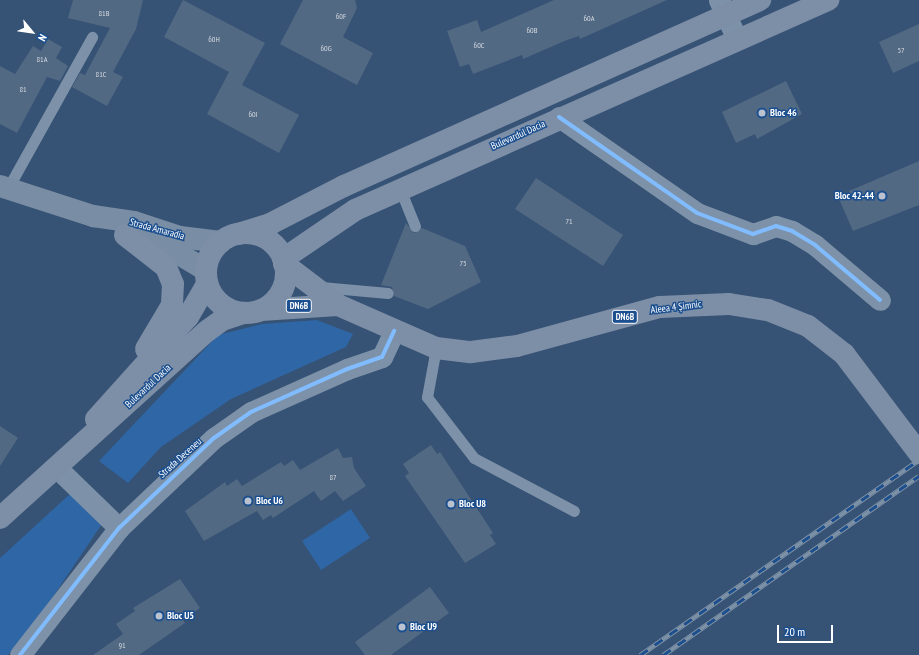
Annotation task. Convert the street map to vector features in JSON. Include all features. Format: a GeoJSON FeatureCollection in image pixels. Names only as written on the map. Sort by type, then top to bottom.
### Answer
{"type":"FeatureCollection","features":[{"type":"Feature","properties":{"kind":"main road"},"geometry":{"type":"LineString","coordinates":[[229,238],[270,224],[344,186],[722,7],[760,0]]}},
{"type":"Feature","properties":{"kind":"main road","name":"Bulevardul Dacia"},"geometry":{"type":"LineString","coordinates":[[0,518],[56,467],[142,394],[207,331],[222,320],[252,311],[281,291],[284,261],[354,210],[560,117],[828,0]]}},
{"type":"Feature","properties":{"kind":"main road","name":"Strada Amaradia"},"geometry":{"type":"LineString","coordinates":[[4,187],[93,216],[134,222],[180,237],[229,238]]}},
{"type":"Feature","properties":{"kind":"main road","name":"Strada Amaradia"},"geometry":{"type":"LineString","coordinates":[[93,216],[125,235],[174,251],[207,277]]}},
{"type":"Feature","properties":{"kind":"main road"},"geometry":{"type":"LineString","coordinates":[[125,235],[166,267],[174,284],[172,305],[129,379]]}},
{"type":"Feature","properties":{"kind":"main road"},"geometry":{"type":"LineString","coordinates":[[229,238],[260,236],[270,241],[284,261]]}},
{"type":"Feature","properties":{"kind":"main road","name":"Bulevardul Dacia"},"geometry":{"type":"LineString","coordinates":[[56,467],[129,379],[188,317],[207,277],[208,260],[229,238]]}},
{"type":"Feature","properties":{"kind":"main road","name":"Aleea 4 Șimnic"},"geometry":{"type":"LineString","coordinates":[[284,261],[338,305],[394,332],[436,348],[471,352],[517,346],[660,307],[729,304],[768,310],[808,326],[844,354],[886,406],[919,453]]}},
{"type":"Feature","properties":{"kind":"main road"},"geometry":{"type":"LineString","coordinates":[[207,277],[221,304],[252,311]]}},
{"type":"Feature","properties":{"kind":"main road","name":"Aleea 4 Șimnic"},"geometry":{"type":"LineString","coordinates":[[252,311],[338,305]]}},
{"type":"Feature","properties":{"kind":"street"},"geometry":{"type":"LineString","coordinates":[[722,7],[737,39]]}},
{"type":"Feature","properties":{"kind":"street"},"geometry":{"type":"LineString","coordinates":[[560,117],[697,213],[753,234],[776,226],[792,231],[815,245],[880,300]]}},
{"type":"Feature","properties":{"kind":"street","name":"Strada Deceneu"},"geometry":{"type":"LineString","coordinates":[[20,655],[119,528],[214,438],[251,412],[347,369],[382,357],[394,332]]}},
{"type":"Feature","properties":{"kind":"street"},"geometry":{"type":"LineString","coordinates":[[56,467],[119,528]]}},
{"type":"Feature","properties":{"kind":"lane"},"geometry":{"type":"LineString","coordinates":[[4,187],[92,37]]}},
{"type":"Feature","properties":{"kind":"lane"},"geometry":{"type":"LineString","coordinates":[[400,188],[416,226]]}},
{"type":"Feature","properties":{"kind":"lane"},"geometry":{"type":"LineString","coordinates":[[317,287],[388,293]]}},
{"type":"Feature","properties":{"kind":"lane"},"geometry":{"type":"LineString","coordinates":[[436,348],[427,397],[474,458],[574,511]]}},
{"type":"Feature","properties":{"kind":"shaded area"},"geometry":{"type":"Polygon","coordinates":[[[317,320],[353,334],[346,347],[231,399],[161,447],[128,483],[99,461],[218,335],[262,324],[317,320]]]}},
{"type":"Feature","properties":{"kind":"shaded area"},"geometry":{"type":"Polygon","coordinates":[[[72,492],[102,524],[42,613],[8,655],[0,655],[0,558],[72,492]]]}},
{"type":"Feature","properties":{"kind":"shaded area"},"geometry":{"type":"Polygon","coordinates":[[[351,509],[370,538],[321,570],[302,541],[351,509]]]}},
{"type":"Feature","properties":{"kind":"building"},"geometry":{"type":"Polygon","coordinates":[[[73,0],[143,0],[136,29],[113,72],[123,77],[107,106],[72,87],[80,73],[85,75],[110,28],[68,18],[73,0]]]}},
{"type":"Feature","properties":{"kind":"building"},"geometry":{"type":"Polygon","coordinates":[[[183,0],[265,43],[242,85],[299,115],[279,153],[207,114],[229,72],[164,37],[183,0]]]}},
{"type":"Feature","properties":{"kind":"building"},"geometry":{"type":"Polygon","coordinates":[[[303,0],[355,0],[357,8],[343,37],[373,53],[357,85],[280,44],[303,0]]]}},
{"type":"Feature","properties":{"kind":"building"},"geometry":{"type":"Polygon","coordinates":[[[554,0],[667,0],[580,39],[579,36],[567,40],[523,59],[522,55],[473,74],[469,64],[460,67],[447,31],[477,20],[481,32],[554,0]]]}},
{"type":"Feature","properties":{"kind":"building"},"geometry":{"type":"Polygon","coordinates":[[[919,24],[919,61],[893,73],[879,42],[919,24]]]}},
{"type":"Feature","properties":{"kind":"building"},"geometry":{"type":"Polygon","coordinates":[[[48,39],[62,47],[56,58],[68,66],[60,81],[47,77],[17,133],[0,124],[0,66],[15,74],[33,46],[41,51],[48,39]]]}},
{"type":"Feature","properties":{"kind":"building","name":"Bloc 46"},"geometry":{"type":"Polygon","coordinates":[[[786,81],[802,114],[757,139],[755,134],[736,143],[722,112],[786,81]]]}},
{"type":"Feature","properties":{"kind":"building","name":"Bloc 42-44"},"geometry":{"type":"Polygon","coordinates":[[[919,161],[919,205],[853,231],[839,199],[850,194],[849,191],[919,161]]]}},
{"type":"Feature","properties":{"kind":"building"},"geometry":{"type":"Polygon","coordinates":[[[536,178],[623,235],[603,266],[515,209],[536,178]]]}},
{"type":"Feature","properties":{"kind":"building"},"geometry":{"type":"Polygon","coordinates":[[[406,223],[414,233],[422,228],[465,246],[481,282],[428,309],[394,296],[392,287],[381,285],[406,223]]]}},
{"type":"Feature","properties":{"kind":"building"},"geometry":{"type":"Polygon","coordinates":[[[0,426],[18,438],[0,466],[0,426]]]}},
{"type":"Feature","properties":{"kind":"building","name":"Bloc U8"},"geometry":{"type":"Polygon","coordinates":[[[431,445],[437,454],[440,452],[493,533],[490,535],[496,544],[465,563],[405,476],[409,473],[403,464],[431,445]]]}},
{"type":"Feature","properties":{"kind":"building","name":"Bloc U6"},"geometry":{"type":"Polygon","coordinates":[[[338,448],[343,458],[352,457],[354,468],[366,486],[343,501],[335,491],[321,501],[314,491],[273,518],[271,515],[263,520],[257,511],[204,541],[185,511],[225,482],[227,486],[237,479],[242,486],[281,462],[284,466],[293,460],[300,470],[338,448]]]}},
{"type":"Feature","properties":{"kind":"building","name":"Bloc U5"},"geometry":{"type":"Polygon","coordinates":[[[180,579],[200,608],[183,620],[185,623],[139,655],[93,655],[123,634],[116,624],[135,611],[133,608],[180,579]]]}},
{"type":"Feature","properties":{"kind":"building","name":"Bloc U9"},"geometry":{"type":"Polygon","coordinates":[[[430,587],[449,613],[391,655],[365,655],[355,642],[430,587]]]}},
{"type":"Feature","properties":{"kind":"railway"},"geometry":{"type":"LineString","coordinates":[[640,655],[919,460]]}},
{"type":"Feature","properties":{"kind":"railway"},"geometry":{"type":"LineString","coordinates":[[663,655],[919,476]]}},
{"type":"Feature","properties":{"kind":"cycle path"},"geometry":{"type":"LineString","coordinates":[[559,117],[697,213],[753,234],[776,226],[792,231],[815,245],[880,300]]}},
{"type":"Feature","properties":{"kind":"cycle path"},"geometry":{"type":"LineString","coordinates":[[20,655],[119,528],[214,438],[251,412],[347,369],[382,357],[394,331]]}},
{"type":"Feature","properties":{"kind":"place","name":"Bloc 46"},"geometry":{"type":"Point","coordinates":[762,113]}},
{"type":"Feature","properties":{"kind":"place","name":"Bloc 42-44"},"geometry":{"type":"Point","coordinates":[882,196]}},
{"type":"Feature","properties":{"kind":"place","name":"Bloc U6"},"geometry":{"type":"Point","coordinates":[248,501]}},
{"type":"Feature","properties":{"kind":"place","name":"Bloc U8"},"geometry":{"type":"Point","coordinates":[451,504]}},
{"type":"Feature","properties":{"kind":"place","name":"Bloc U5"},"geometry":{"type":"Point","coordinates":[159,616]}},
{"type":"Feature","properties":{"kind":"place","name":"Bloc U9"},"geometry":{"type":"Point","coordinates":[402,627]}}]}
